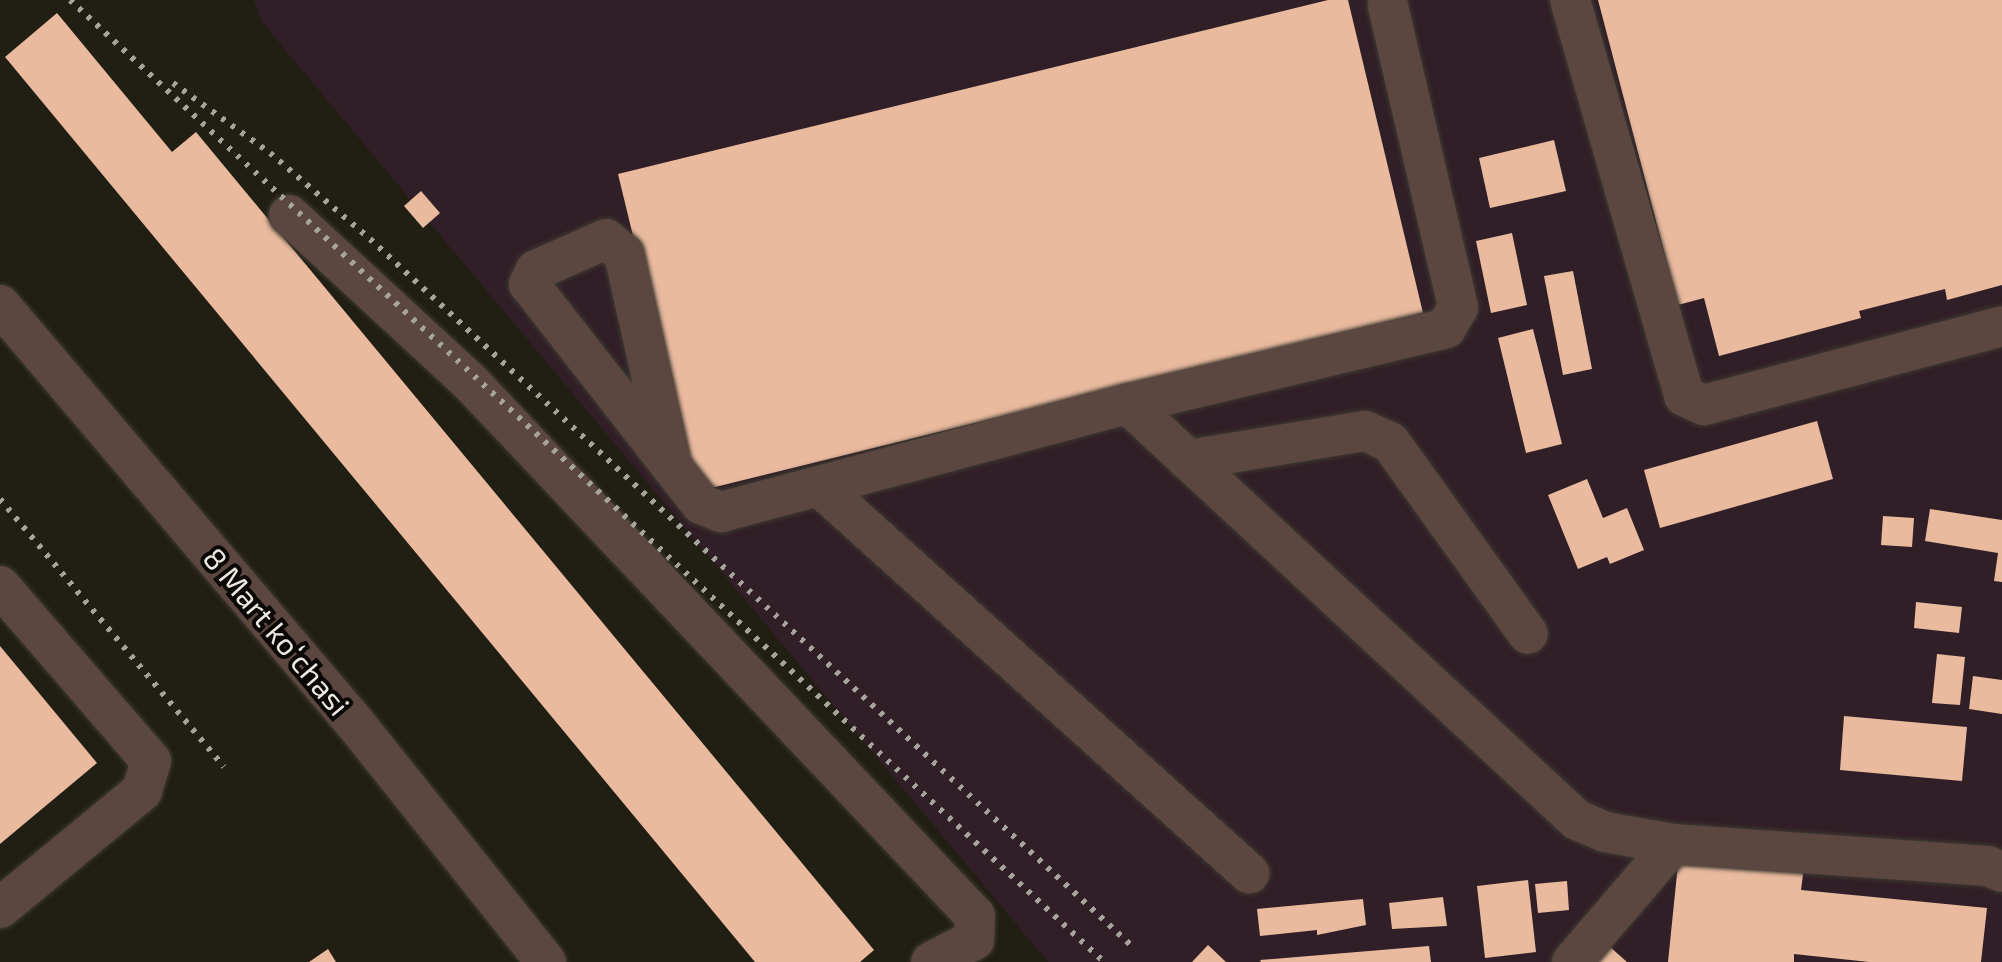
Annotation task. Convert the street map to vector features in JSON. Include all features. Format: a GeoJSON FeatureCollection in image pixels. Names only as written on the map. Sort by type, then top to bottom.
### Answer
{"type":"FeatureCollection","features":[{"type":"Feature","properties":{"kind":"street"},"geometry":{"type":"LineString","coordinates":[[1570,0],[1684,396],[1704,405],[2002,326]]}},
{"type":"Feature","properties":{"kind":"street"},"geometry":{"type":"LineString","coordinates":[[672,467],[624,254],[606,239],[536,270],[529,284],[672,467],[701,504],[721,512],[1128,404],[1446,328],[1458,307],[1388,5]]}},
{"type":"Feature","properties":{"kind":"street"},"geometry":{"type":"LineString","coordinates":[[289,215],[470,382],[975,916],[974,940],[931,962]]}},
{"type":"Feature","properties":{"kind":"street","name":"8 Mart koʻchasi"},"geometry":{"type":"LineString","coordinates":[[0,305],[355,723],[546,962]]}},
{"type":"Feature","properties":{"kind":"street"},"geometry":{"type":"LineString","coordinates":[[1128,404],[1577,820],[1605,832],[1673,844],[1988,866],[2002,872]]}},
{"type":"Feature","properties":{"kind":"street"},"geometry":{"type":"LineString","coordinates":[[1188,460],[1365,431],[1390,442],[1528,634]]}},
{"type":"Feature","properties":{"kind":"street"},"geometry":{"type":"LineString","coordinates":[[819,486],[1249,873]]}},
{"type":"Feature","properties":{"kind":"street"},"geometry":{"type":"LineString","coordinates":[[0,586],[151,761],[142,791],[0,908]]}},
{"type":"Feature","properties":{"kind":"street"},"geometry":{"type":"LineString","coordinates":[[1572,962],[1673,844]]}},
{"type":"Feature","properties":{"kind":"shaded area"},"geometry":{"type":"Polygon","coordinates":[[[254,0],[2002,0],[2002,962],[1048,962],[261,21],[254,0]]]}},
{"type":"Feature","properties":{"kind":"building"},"geometry":{"type":"Polygon","coordinates":[[[1328,0],[1348,0],[1423,313],[695,492],[618,174],[1328,0]]]}},
{"type":"Feature","properties":{"kind":"building"},"geometry":{"type":"Polygon","coordinates":[[[1598,0],[2002,0],[2002,285],[1947,300],[1945,289],[1859,311],[1861,318],[1719,356],[1704,298],[1678,305],[1598,0]]]}},
{"type":"Feature","properties":{"kind":"building"},"geometry":{"type":"Polygon","coordinates":[[[57,13],[172,152],[196,132],[874,950],[860,962],[755,962],[5,57],[57,13]]]}},
{"type":"Feature","properties":{"kind":"building"},"geometry":{"type":"Polygon","coordinates":[[[1554,140],[1566,191],[1490,208],[1479,158],[1554,140]]]}},
{"type":"Feature","properties":{"kind":"building"},"geometry":{"type":"Polygon","coordinates":[[[421,191],[440,213],[423,228],[404,206],[421,191]]]}},
{"type":"Feature","properties":{"kind":"building"},"geometry":{"type":"Polygon","coordinates":[[[1512,233],[1527,305],[1491,313],[1476,241],[1512,233]]]}},
{"type":"Feature","properties":{"kind":"building"},"geometry":{"type":"Polygon","coordinates":[[[1573,271],[1592,369],[1563,375],[1544,276],[1573,271]]]}},
{"type":"Feature","properties":{"kind":"building"},"geometry":{"type":"Polygon","coordinates":[[[1533,329],[1562,444],[1526,453],[1498,338],[1533,329]]]}},
{"type":"Feature","properties":{"kind":"building"},"geometry":{"type":"Polygon","coordinates":[[[1817,421],[1833,479],[1660,528],[1644,470],[1817,421]]]}},
{"type":"Feature","properties":{"kind":"building"},"geometry":{"type":"Polygon","coordinates":[[[1587,479],[1603,518],[1627,508],[1644,550],[1610,564],[1607,557],[1578,569],[1548,495],[1587,479]]]}},
{"type":"Feature","properties":{"kind":"building"},"geometry":{"type":"Polygon","coordinates":[[[1930,509],[2002,520],[2002,582],[1994,581],[1998,553],[1925,541],[1930,509]]]}},
{"type":"Feature","properties":{"kind":"building"},"geometry":{"type":"Polygon","coordinates":[[[1883,516],[1914,518],[1912,547],[1881,545],[1883,516]]]}},
{"type":"Feature","properties":{"kind":"building"},"geometry":{"type":"Polygon","coordinates":[[[1916,602],[1962,607],[1959,633],[1914,628],[1916,602]]]}},
{"type":"Feature","properties":{"kind":"building"},"geometry":{"type":"Polygon","coordinates":[[[0,646],[97,763],[0,844],[0,646]]]}},
{"type":"Feature","properties":{"kind":"building"},"geometry":{"type":"Polygon","coordinates":[[[1937,654],[1965,657],[1960,705],[1932,703],[1937,654]]]}},
{"type":"Feature","properties":{"kind":"building"},"geometry":{"type":"Polygon","coordinates":[[[1973,676],[2002,680],[2002,714],[1969,709],[1973,676]]]}},
{"type":"Feature","properties":{"kind":"building"},"geometry":{"type":"Polygon","coordinates":[[[1844,716],[1967,727],[1962,781],[1840,770],[1844,716]]]}},
{"type":"Feature","properties":{"kind":"building"},"geometry":{"type":"Polygon","coordinates":[[[1679,854],[1804,867],[1801,890],[1987,908],[1981,962],[1869,962],[1794,954],[1794,962],[1668,962],[1679,854]]]}},
{"type":"Feature","properties":{"kind":"building"},"geometry":{"type":"Polygon","coordinates":[[[1528,880],[1536,952],[1485,958],[1477,886],[1528,880]]]}},
{"type":"Feature","properties":{"kind":"building"},"geometry":{"type":"Polygon","coordinates":[[[1567,881],[1569,910],[1538,913],[1535,884],[1567,881]]]}},
{"type":"Feature","properties":{"kind":"building"},"geometry":{"type":"Polygon","coordinates":[[[1443,897],[1447,926],[1392,929],[1389,903],[1443,897]]]}},
{"type":"Feature","properties":{"kind":"building"},"geometry":{"type":"Polygon","coordinates":[[[1363,899],[1366,925],[1317,935],[1317,930],[1260,936],[1257,909],[1363,899]]]}},
{"type":"Feature","properties":{"kind":"building"},"geometry":{"type":"Polygon","coordinates":[[[1208,945],[1226,962],[1192,962],[1208,945]]]}},
{"type":"Feature","properties":{"kind":"building"},"geometry":{"type":"Polygon","coordinates":[[[1429,946],[1431,962],[1260,960],[1429,946]]]}},
{"type":"Feature","properties":{"kind":"building"},"geometry":{"type":"Polygon","coordinates":[[[1609,946],[1627,962],[1596,962],[1609,946]]]}},
{"type":"Feature","properties":{"kind":"building"},"geometry":{"type":"Polygon","coordinates":[[[328,949],[336,962],[309,962],[328,949]]]}},
{"type":"Feature","properties":{"kind":"railway"},"geometry":{"type":"LineString","coordinates":[[70,0],[1104,962]]}},
{"type":"Feature","properties":{"kind":"railway"},"geometry":{"type":"LineString","coordinates":[[173,83],[270,153],[370,239],[1132,946]]}},
{"type":"Feature","properties":{"kind":"railway"},"geometry":{"type":"LineString","coordinates":[[0,499],[224,767]]}}]}
